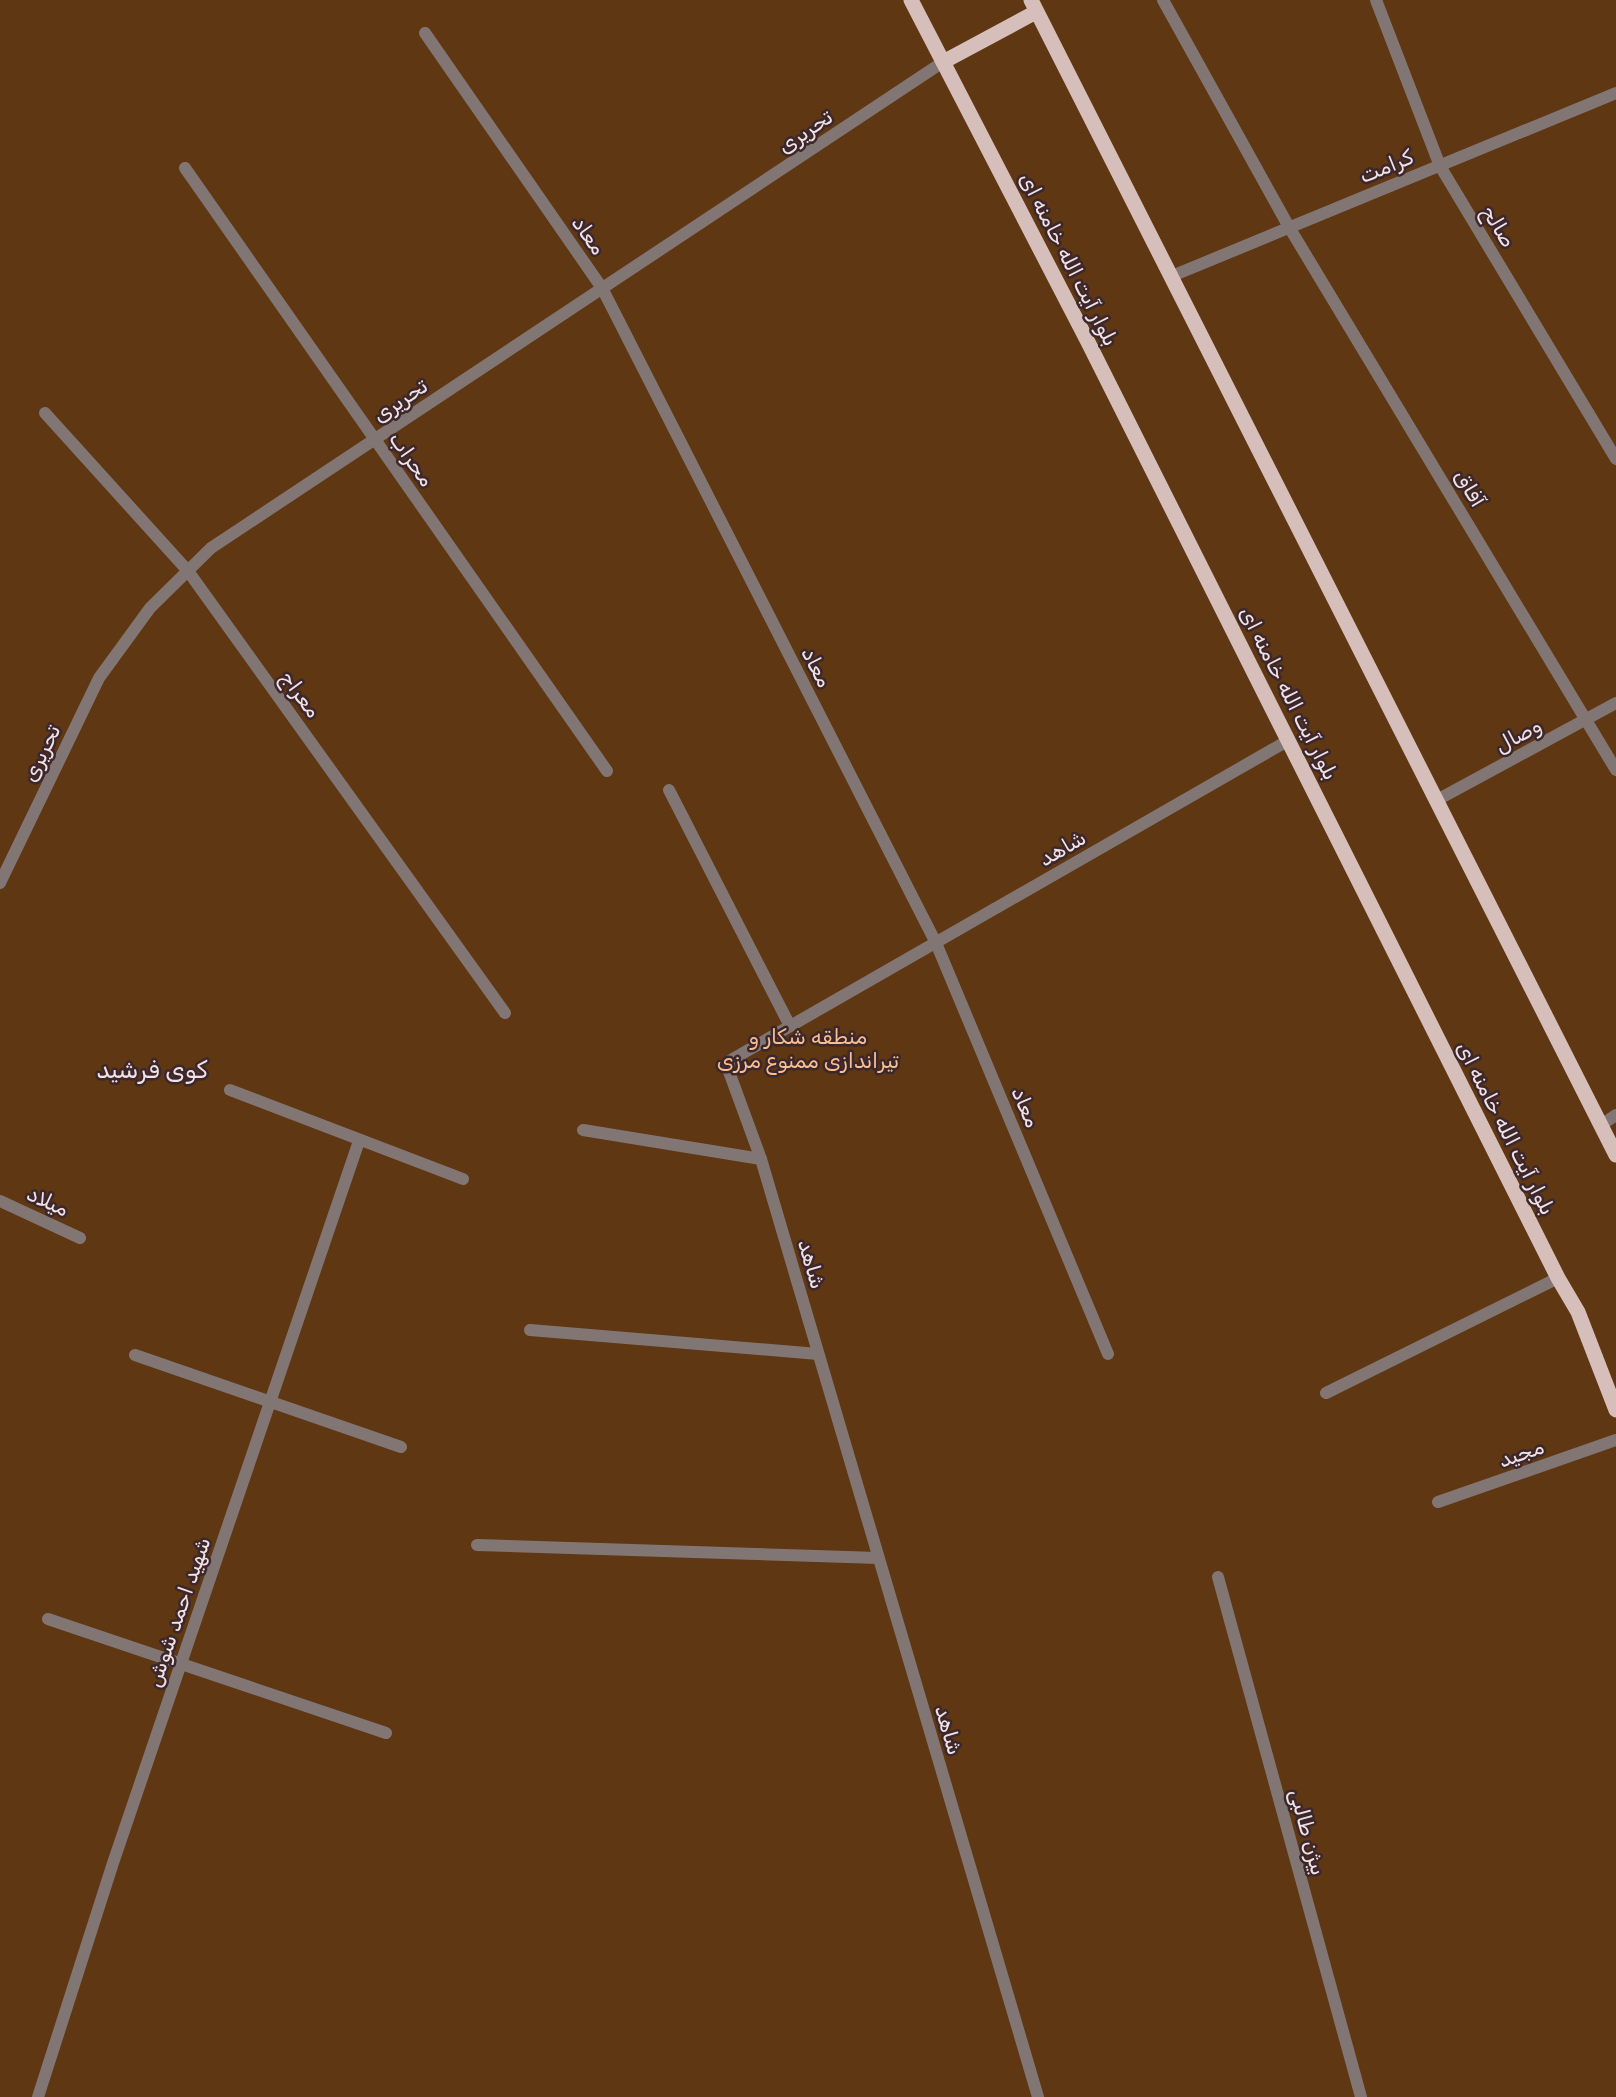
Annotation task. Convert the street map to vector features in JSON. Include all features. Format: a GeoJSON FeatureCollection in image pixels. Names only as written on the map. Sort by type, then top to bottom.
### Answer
{"type":"FeatureCollection","features":[{"type":"Feature","properties":{"kind":"main road","name":"بلوار آیت الله خامنه ای"},"geometry":{"type":"LineString","coordinates":[[911,0],[1089,342],[1558,1278],[1578,1312],[1616,1410]]}},
{"type":"Feature","properties":{"kind":"main road"},"geometry":{"type":"LineString","coordinates":[[943,62],[1034,6],[1616,1155]]}},
{"type":"Feature","properties":{"kind":"street","name":"آفاق"},"geometry":{"type":"LineString","coordinates":[[1164,0],[1289,227],[1616,770]]}},
{"type":"Feature","properties":{"kind":"street","name":"صالح"},"geometry":{"type":"LineString","coordinates":[[1376,0],[1440,166],[1616,459]]}},
{"type":"Feature","properties":{"kind":"street","name":"معاد"},"geometry":{"type":"LineString","coordinates":[[425,33],[603,288],[936,943],[1108,1354]]}},
{"type":"Feature","properties":{"kind":"street","name":"تحریری"},"geometry":{"type":"LineString","coordinates":[[0,884],[99,678],[150,608],[212,548],[943,62]]}},
{"type":"Feature","properties":{"kind":"street","name":"کرامت"},"geometry":{"type":"LineString","coordinates":[[1172,276],[1616,93]]}},
{"type":"Feature","properties":{"kind":"street","name":"محراب"},"geometry":{"type":"LineString","coordinates":[[185,168],[607,771]]}},
{"type":"Feature","properties":{"kind":"street","name":"معراج"},"geometry":{"type":"LineString","coordinates":[[45,413],[188,571],[505,1013]]}},
{"type":"Feature","properties":{"kind":"street","name":"وصال"},"geometry":{"type":"LineString","coordinates":[[1437,800],[1616,703]]}},
{"type":"Feature","properties":{"kind":"street","name":"شاهد"},"geometry":{"type":"LineString","coordinates":[[1038,2097],[761,1159],[728,1069],[731,1060],[1289,740]]}},
{"type":"Feature","properties":{"kind":"street"},"geometry":{"type":"LineString","coordinates":[[669,790],[790,1026]]}},
{"type":"Feature","properties":{"kind":"street"},"geometry":{"type":"LineString","coordinates":[[230,1090],[463,1179]]}},
{"type":"Feature","properties":{"kind":"street"},"geometry":{"type":"LineString","coordinates":[[1601,1125],[1616,1115]]}},
{"type":"Feature","properties":{"kind":"street"},"geometry":{"type":"LineString","coordinates":[[583,1130],[761,1159]]}},
{"type":"Feature","properties":{"kind":"street","name":"شهید احمد شوش"},"geometry":{"type":"LineString","coordinates":[[38,2097],[113,1863],[359,1141]]}},
{"type":"Feature","properties":{"kind":"street","name":"میلاد"},"geometry":{"type":"LineString","coordinates":[[0,1201],[80,1238]]}},
{"type":"Feature","properties":{"kind":"street"},"geometry":{"type":"LineString","coordinates":[[1326,1393],[1558,1278]]}},
{"type":"Feature","properties":{"kind":"street"},"geometry":{"type":"LineString","coordinates":[[530,1330],[818,1354]]}},
{"type":"Feature","properties":{"kind":"street"},"geometry":{"type":"LineString","coordinates":[[135,1355],[401,1448]]}},
{"type":"Feature","properties":{"kind":"street","name":"مجید"},"geometry":{"type":"LineString","coordinates":[[1438,1502],[1616,1440]]}},
{"type":"Feature","properties":{"kind":"street"},"geometry":{"type":"LineString","coordinates":[[477,1545],[878,1558]]}},
{"type":"Feature","properties":{"kind":"street","name":"بیژن طالبی"},"geometry":{"type":"LineString","coordinates":[[1218,1577],[1361,2097]]}},
{"type":"Feature","properties":{"kind":"street"},"geometry":{"type":"LineString","coordinates":[[48,1618],[386,1733]]}},
{"type":"Feature","properties":{"kind":"green space","name":"منطقه شکار و تیراندازی ممنوع مرزی"},"geometry":{"type":"Polygon","coordinates":[[[0,0],[1616,0],[1616,2097],[0,2097],[0,0]]]}},
{"type":"Feature","properties":{"kind":"district","name":"کوی فرشید"},"geometry":{"type":"Point","coordinates":[152,1070]}}]}
